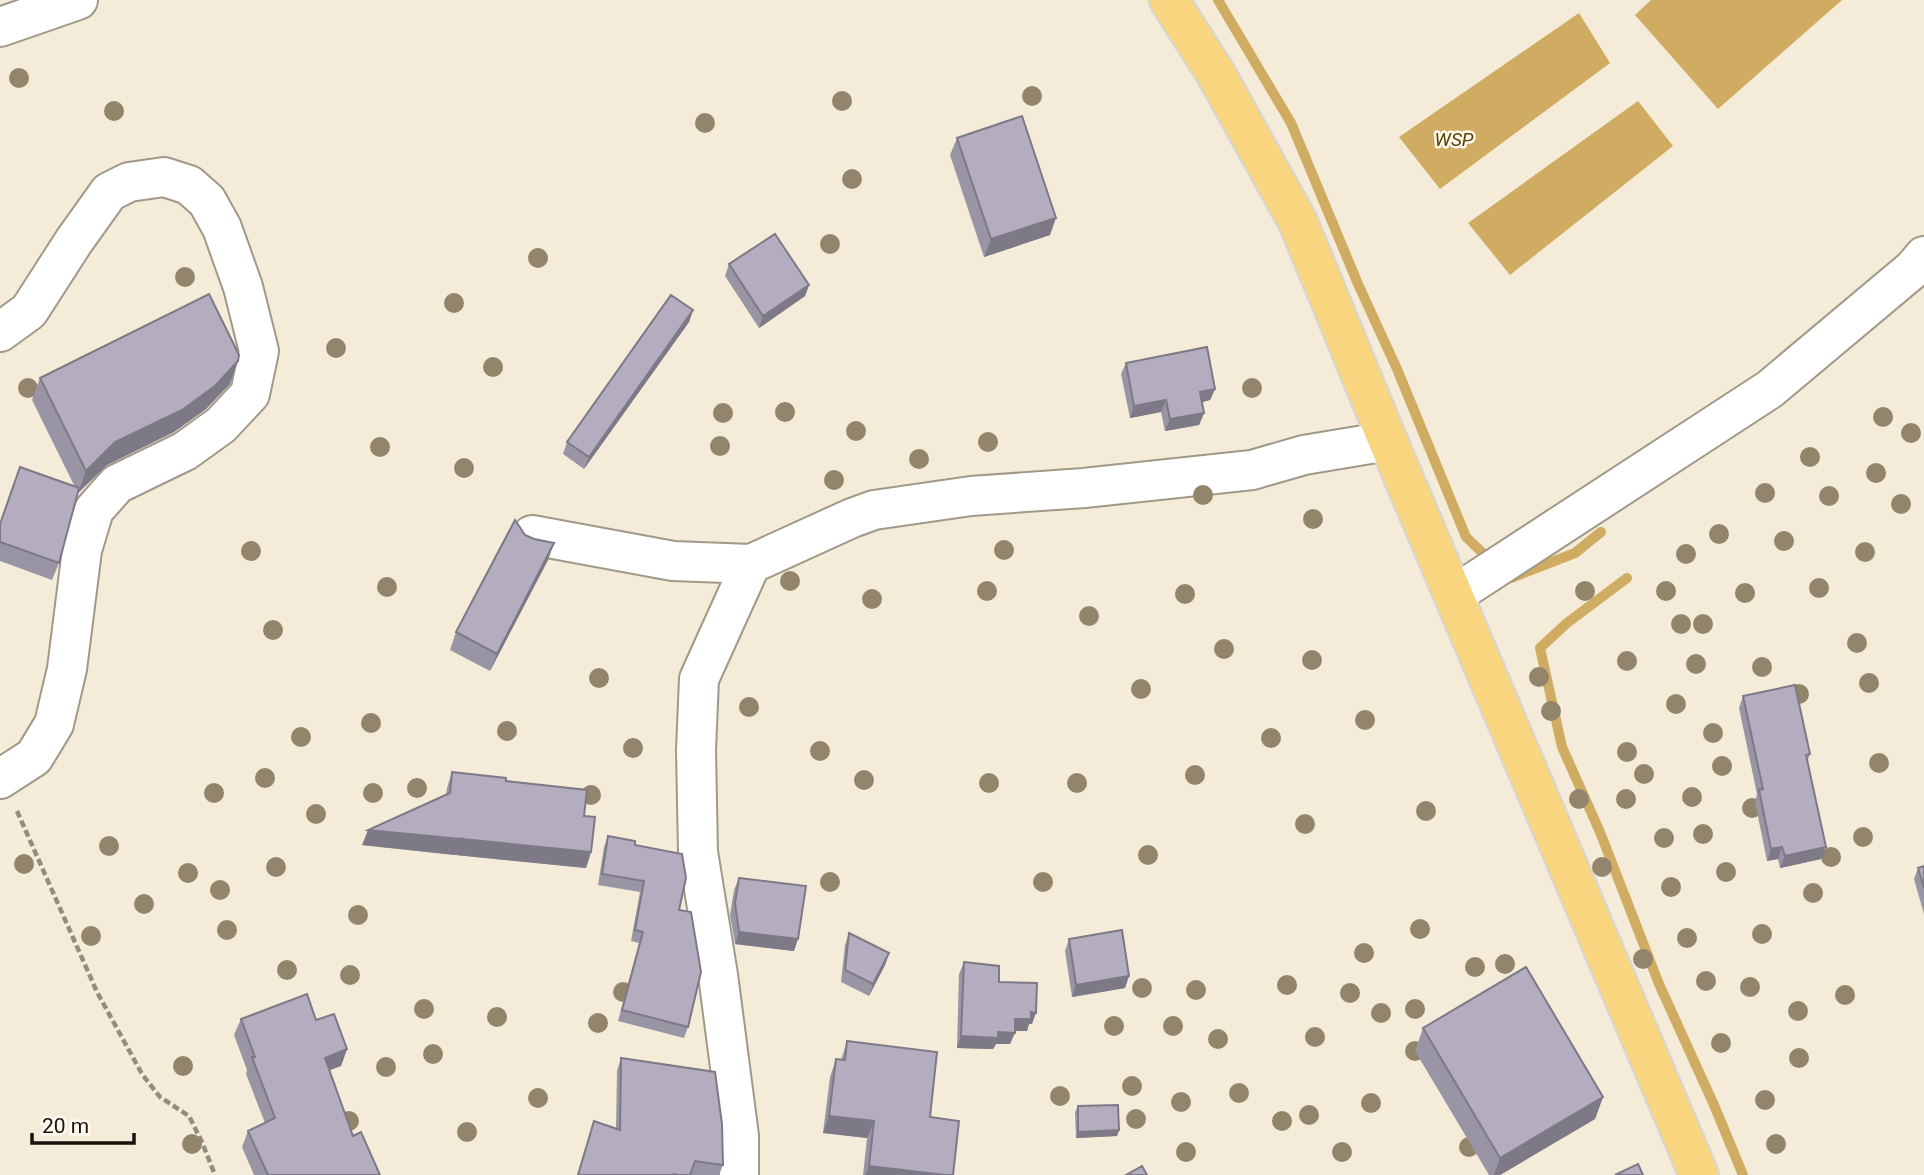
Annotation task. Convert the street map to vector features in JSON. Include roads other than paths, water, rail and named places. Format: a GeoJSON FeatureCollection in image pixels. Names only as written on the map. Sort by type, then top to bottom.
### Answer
{"type":"FeatureCollection","features":[{"type":"Feature","properties":{"kind":"main road"},"geometry":{"type":"LineString","coordinates":[[1169,0],[1216,74],[1298,222],[1699,1175]]}},
{"type":"Feature","properties":{"kind":"street"},"geometry":{"type":"LineString","coordinates":[[0,27],[78,0]]}},
{"type":"Feature","properties":{"kind":"street"},"geometry":{"type":"LineString","coordinates":[[0,332],[29,311],[109,192],[129,182],[164,177],[189,185],[207,201],[222,228],[243,287],[259,351],[250,394],[221,425],[185,451],[117,484],[94,510],[82,550],[67,669],[54,724],[34,757],[1,778]]}},
{"type":"Feature","properties":{"kind":"street"},"geometry":{"type":"LineString","coordinates":[[1454,595],[1770,389],[1913,270],[1924,256]]}},
{"type":"Feature","properties":{"kind":"street"},"geometry":{"type":"LineString","coordinates":[[532,535],[673,561],[751,564],[874,510],[971,496],[1084,488],[1252,470],[1304,455],[1388,441]]}},
{"type":"Feature","properties":{"kind":"street"},"geometry":{"type":"LineString","coordinates":[[739,1175],[740,1136],[698,852],[696,750],[699,679],[751,564]]}},
{"type":"Feature","properties":{"kind":"water"},"geometry":{"type":"Polygon","coordinates":[[[1651,0],[1842,0],[1718,109],[1635,15],[1651,0]]]}},
{"type":"Feature","properties":{"kind":"water","name":"WSP"},"geometry":{"type":"Polygon","coordinates":[[[1579,13],[1610,63],[1440,189],[1399,137],[1579,13]]]}},
{"type":"Feature","properties":{"kind":"water"},"geometry":{"type":"Polygon","coordinates":[[[1638,101],[1673,146],[1510,275],[1468,223],[1638,101]]]}},
{"type":"Feature","properties":{"kind":"waterway"},"geometry":{"type":"LineString","coordinates":[[1218,0],[1291,123],[1466,537],[1491,561]]}},
{"type":"Feature","properties":{"kind":"waterway"},"geometry":{"type":"LineString","coordinates":[[1511,578],[1575,553],[1601,532]]}},
{"type":"Feature","properties":{"kind":"waterway"},"geometry":{"type":"LineString","coordinates":[[1627,578],[1567,623],[1540,648],[1562,747],[1600,832],[1659,984],[1743,1175]]}}]}
